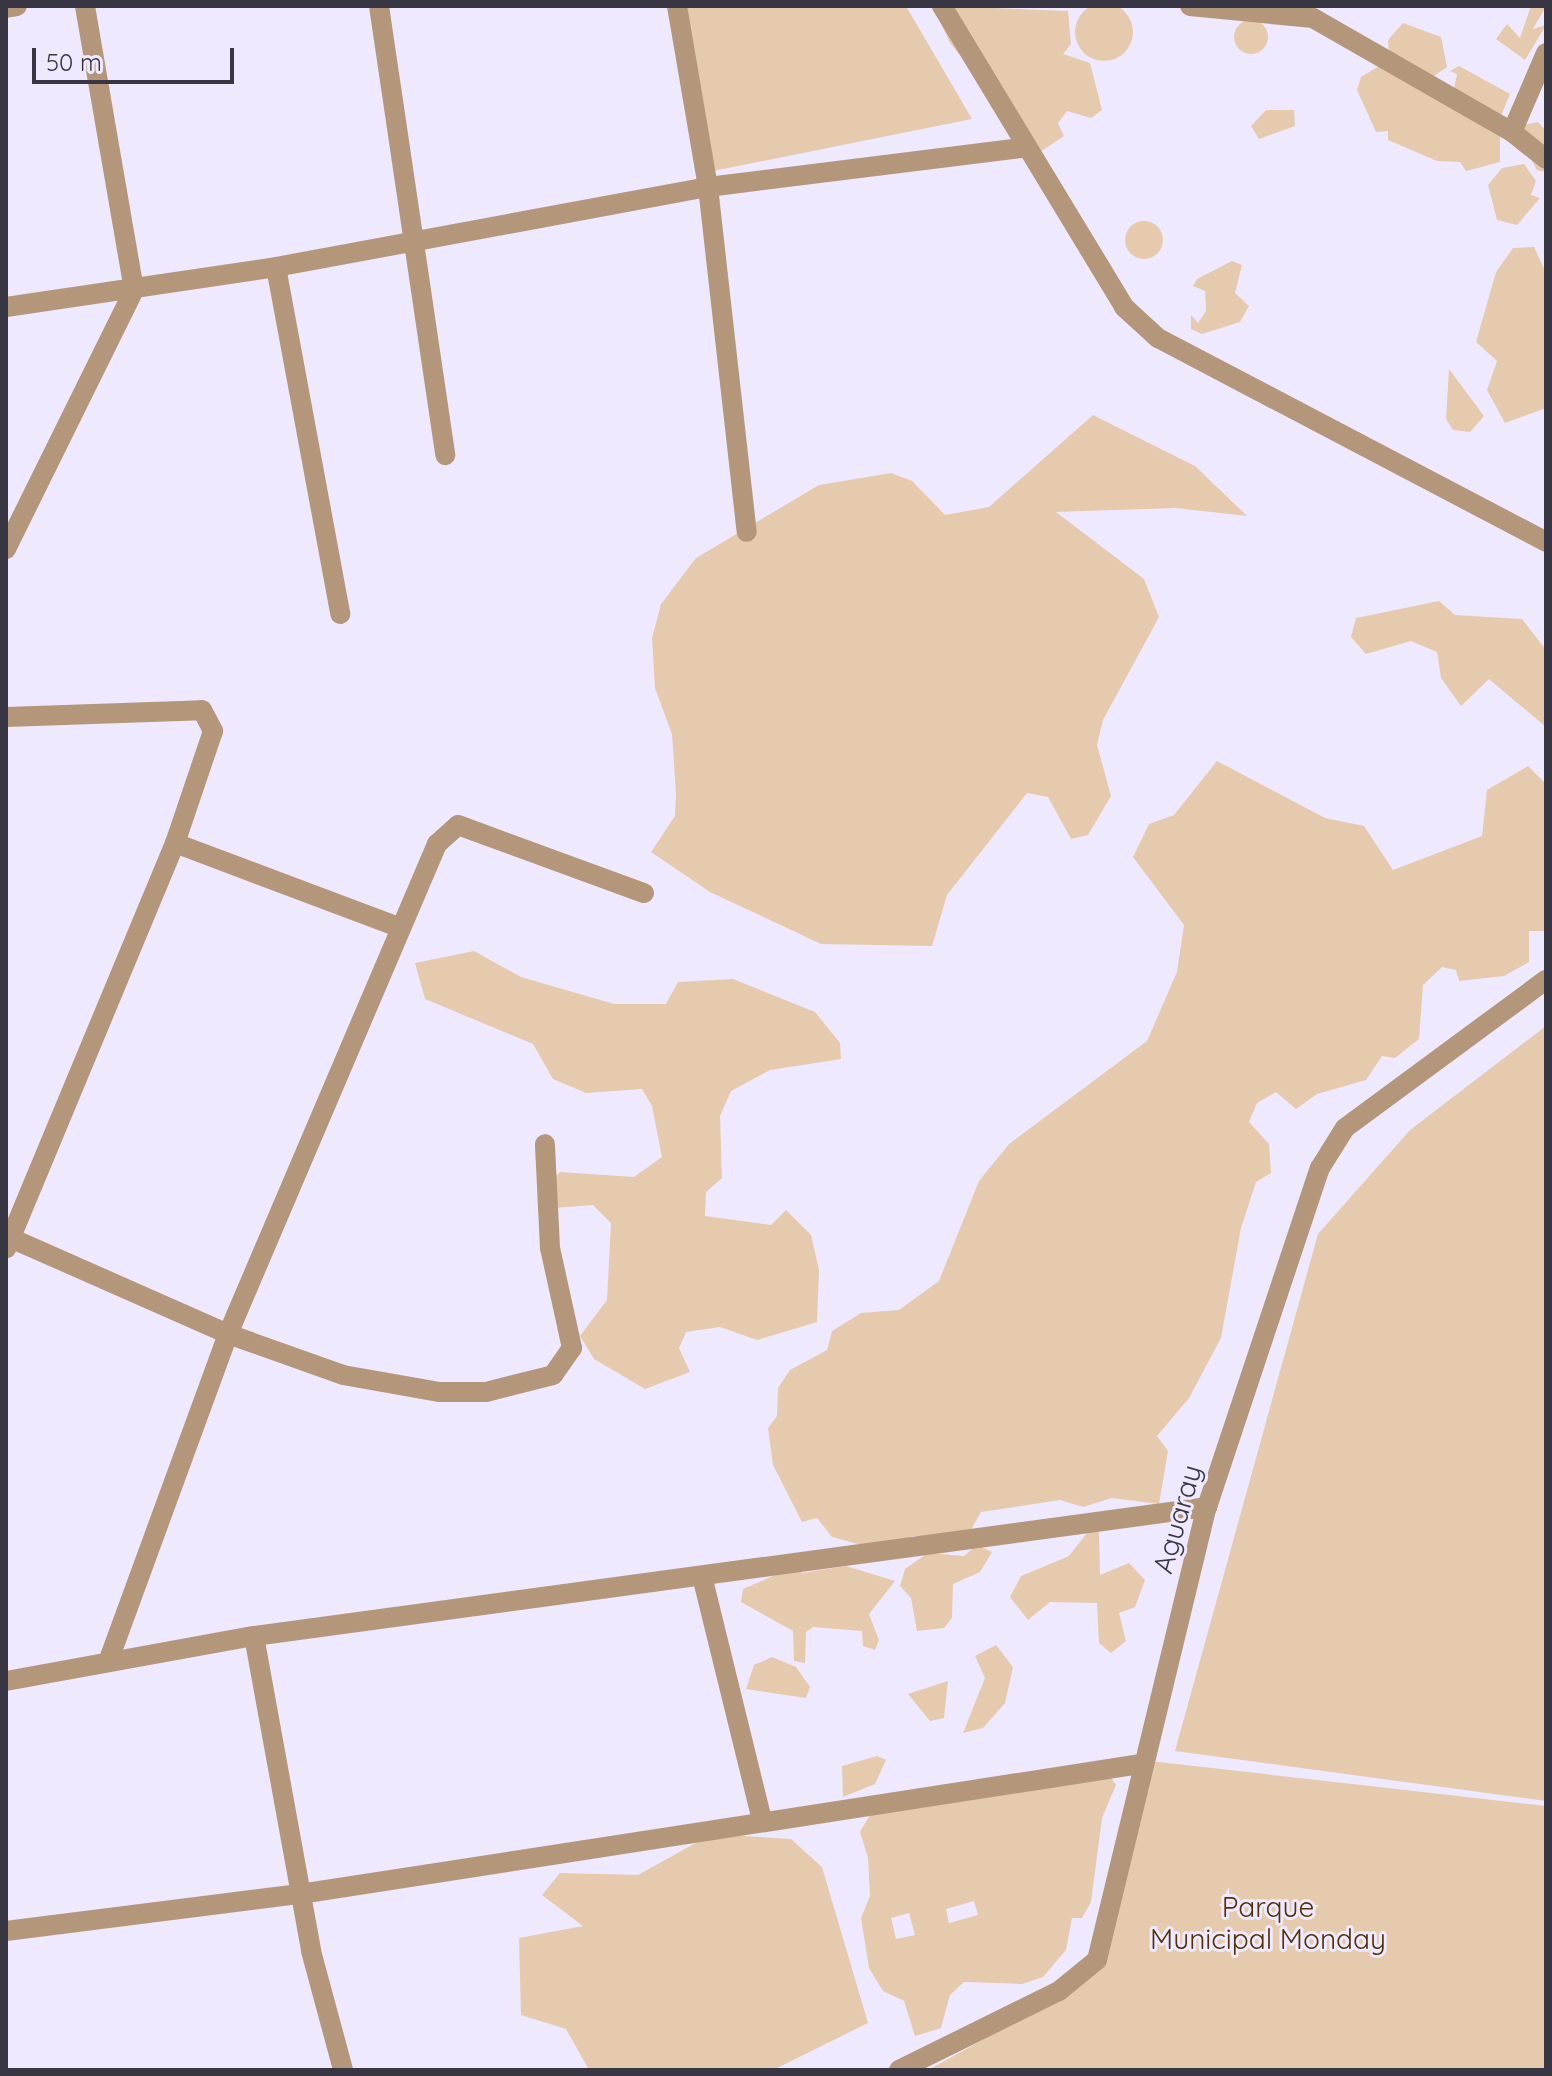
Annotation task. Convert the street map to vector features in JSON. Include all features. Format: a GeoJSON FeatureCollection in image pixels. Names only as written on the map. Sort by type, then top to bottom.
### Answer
{"type":"FeatureCollection","features":[{"type":"Feature","properties":{"kind":"street"},"geometry":{"type":"LineString","coordinates":[[6,8],[17,6]]}},
{"type":"Feature","properties":{"kind":"street"},"geometry":{"type":"LineString","coordinates":[[6,549],[134,290],[85,6]]}},
{"type":"Feature","properties":{"kind":"street"},"geometry":{"type":"LineString","coordinates":[[379,6],[445,455]]}},
{"type":"Feature","properties":{"kind":"street"},"geometry":{"type":"LineString","coordinates":[[677,6],[708,187],[747,532]]}},
{"type":"Feature","properties":{"kind":"street"},"geometry":{"type":"LineString","coordinates":[[942,6],[1023,148],[1124,307],[1158,338],[1546,542]]}},
{"type":"Feature","properties":{"kind":"street"},"geometry":{"type":"LineString","coordinates":[[1190,6],[1313,12],[1512,132],[1546,159]]}},
{"type":"Feature","properties":{"kind":"street"},"geometry":{"type":"LineString","coordinates":[[1512,132],[1546,53]]}},
{"type":"Feature","properties":{"kind":"street"},"geometry":{"type":"LineString","coordinates":[[6,307],[276,267],[414,238],[708,187],[1023,148]]}},
{"type":"Feature","properties":{"kind":"street"},"geometry":{"type":"LineString","coordinates":[[276,267],[340,614]]}},
{"type":"Feature","properties":{"kind":"street"},"geometry":{"type":"LineString","coordinates":[[6,717],[207,713],[213,731],[175,843],[7,1240],[228,1334],[343,1375],[439,1392],[486,1392],[553,1375],[572,1348],[550,1248],[545,1144]]}},
{"type":"Feature","properties":{"kind":"street"},"geometry":{"type":"LineString","coordinates":[[108,1662],[228,1334],[437,844],[458,825],[644,893]]}},
{"type":"Feature","properties":{"kind":"street"},"geometry":{"type":"LineString","coordinates":[[175,843],[399,927]]}},
{"type":"Feature","properties":{"kind":"street","name":"Aguaray"},"geometry":{"type":"LineString","coordinates":[[899,2070],[1059,1991],[1097,1960],[1141,1764],[1207,1507],[1320,1168],[1345,1128],[1546,980]]}},
{"type":"Feature","properties":{"kind":"street"},"geometry":{"type":"LineString","coordinates":[[6,1681],[254,1636],[1207,1507]]}},
{"type":"Feature","properties":{"kind":"street"},"geometry":{"type":"LineString","coordinates":[[702,1576],[762,1820]]}},
{"type":"Feature","properties":{"kind":"street"},"geometry":{"type":"LineString","coordinates":[[254,1636],[300,1894],[343,2070]]}},
{"type":"Feature","properties":{"kind":"street"},"geometry":{"type":"LineString","coordinates":[[6,1931],[300,1894],[762,1820],[1141,1764]]}},
{"type":"Feature","properties":{"kind":"green space"},"geometry":{"type":"Polygon","coordinates":[[[1104,3],[1124,12],[1133,32],[1124,52],[1104,61],[1084,52],[1075,32],[1084,12],[1104,3]]]}},
{"type":"Feature","properties":{"kind":"green space"},"geometry":{"type":"Polygon","coordinates":[[[680,6],[906,6],[972,119],[713,171],[680,6]]]}},
{"type":"Feature","properties":{"kind":"green space"},"geometry":{"type":"Polygon","coordinates":[[[943,6],[1068,11],[1071,44],[1063,54],[1090,63],[1102,110],[1091,118],[1067,111],[1058,123],[1064,136],[1040,152],[950,43],[938,17],[943,6]]]}},
{"type":"Feature","properties":{"kind":"green space"},"geometry":{"type":"Polygon","coordinates":[[[1531,6],[1546,6],[1533,29],[1546,25],[1525,60],[1496,39],[1507,24],[1520,38],[1531,6]]]}},
{"type":"Feature","properties":{"kind":"green space"},"geometry":{"type":"Polygon","coordinates":[[[1251,20],[1263,25],[1268,37],[1263,49],[1251,54],[1239,49],[1234,37],[1239,25],[1251,20]]]}},
{"type":"Feature","properties":{"kind":"green space"},"geometry":{"type":"Polygon","coordinates":[[[1403,23],[1441,37],[1447,67],[1434,76],[1389,54],[1388,40],[1403,23]]]}},
{"type":"Feature","properties":{"kind":"green space"},"geometry":{"type":"Polygon","coordinates":[[[1388,61],[1500,135],[1500,162],[1466,171],[1460,162],[1437,161],[1388,140],[1388,131],[1376,132],[1357,90],[1361,77],[1388,61]]]}},
{"type":"Feature","properties":{"kind":"green space"},"geometry":{"type":"Polygon","coordinates":[[[1459,66],[1510,94],[1501,116],[1454,89],[1457,74],[1450,71],[1459,66]]]}},
{"type":"Feature","properties":{"kind":"green space"},"geometry":{"type":"Polygon","coordinates":[[[1266,110],[1294,110],[1295,126],[1259,139],[1251,126],[1266,110]]]}},
{"type":"Feature","properties":{"kind":"green space"},"geometry":{"type":"Polygon","coordinates":[[[1538,122],[1546,131],[1546,172],[1537,170],[1519,136],[1522,125],[1538,122]]]}},
{"type":"Feature","properties":{"kind":"green space"},"geometry":{"type":"Polygon","coordinates":[[[1524,164],[1536,181],[1531,195],[1540,198],[1517,225],[1497,220],[1488,185],[1502,168],[1524,164]]]}},
{"type":"Feature","properties":{"kind":"green space"},"geometry":{"type":"Polygon","coordinates":[[[1144,221],[1157,227],[1163,240],[1157,253],[1144,259],[1131,253],[1125,240],[1131,227],[1144,221]]]}},
{"type":"Feature","properties":{"kind":"green space"},"geometry":{"type":"Polygon","coordinates":[[[1534,247],[1546,273],[1546,408],[1505,423],[1487,390],[1497,361],[1476,342],[1496,272],[1513,248],[1534,247]]]}},
{"type":"Feature","properties":{"kind":"green space"},"geometry":{"type":"Polygon","coordinates":[[[1232,261],[1242,265],[1235,293],[1249,306],[1240,322],[1202,334],[1191,329],[1191,315],[1198,323],[1206,311],[1205,291],[1193,286],[1197,279],[1232,261]]]}},
{"type":"Feature","properties":{"kind":"green space"},"geometry":{"type":"Polygon","coordinates":[[[1449,369],[1484,416],[1470,432],[1453,430],[1446,419],[1449,369]]]}},
{"type":"Feature","properties":{"kind":"green space"},"geometry":{"type":"Polygon","coordinates":[[[1093,415],[1195,466],[1247,516],[1175,508],[1056,512],[1144,579],[1159,617],[1103,720],[1097,745],[1111,796],[1088,835],[1071,839],[1048,797],[1027,793],[947,895],[932,946],[821,944],[710,892],[651,852],[675,816],[676,794],[672,734],[655,688],[652,638],[661,604],[696,558],[819,485],[891,473],[912,481],[945,515],[989,507],[1093,415]]]}},
{"type":"Feature","properties":{"kind":"green space"},"geometry":{"type":"Polygon","coordinates":[[[1439,601],[1455,615],[1522,619],[1546,650],[1546,727],[1489,679],[1461,706],[1441,678],[1437,652],[1411,641],[1366,654],[1351,637],[1356,618],[1439,601]]]}},
{"type":"Feature","properties":{"kind":"green space"},"geometry":{"type":"Polygon","coordinates":[[[1217,761],[1325,818],[1364,826],[1393,870],[1482,836],[1487,790],[1528,766],[1546,784],[1546,931],[1529,931],[1529,962],[1504,976],[1459,981],[1456,970],[1442,967],[1423,985],[1419,1039],[1395,1058],[1382,1056],[1366,1080],[1317,1094],[1296,1109],[1276,1092],[1257,1103],[1249,1122],[1269,1144],[1271,1173],[1256,1182],[1241,1228],[1221,1338],[1189,1398],[1157,1436],[1168,1451],[1159,1504],[1112,1498],[1083,1507],[1060,1500],[981,1512],[971,1530],[937,1540],[912,1536],[899,1545],[858,1544],[832,1537],[817,1518],[802,1522],[773,1465],[768,1428],[777,1416],[778,1388],[790,1370],[827,1350],[832,1331],[861,1313],[899,1310],[939,1281],[979,1181],[1009,1144],[1147,1041],[1177,972],[1184,925],[1133,857],[1149,824],[1174,815],[1217,761]]]}},
{"type":"Feature","properties":{"kind":"green space"},"geometry":{"type":"Polygon","coordinates":[[[474,951],[521,977],[614,1004],[666,1004],[678,982],[733,979],[815,1012],[840,1043],[841,1059],[770,1070],[731,1091],[720,1116],[722,1178],[706,1192],[705,1216],[771,1225],[786,1210],[811,1235],[819,1270],[817,1322],[757,1340],[720,1327],[686,1332],[679,1348],[690,1372],[645,1389],[594,1359],[580,1336],[607,1300],[611,1223],[593,1205],[553,1208],[549,1184],[560,1172],[634,1177],[662,1157],[652,1106],[642,1089],[586,1093],[553,1079],[533,1044],[425,999],[415,963],[474,951]]]}},
{"type":"Feature","properties":{"kind":"green space"},"geometry":{"type":"Polygon","coordinates":[[[1546,1026],[1546,1801],[1175,1751],[1318,1234],[1410,1130],[1546,1026]]]}},
{"type":"Feature","properties":{"kind":"green space"},"geometry":{"type":"Polygon","coordinates":[[[1090,1529],[1099,1532],[1100,1575],[1129,1563],[1145,1580],[1135,1607],[1119,1613],[1126,1641],[1111,1653],[1099,1643],[1097,1603],[1050,1602],[1028,1620],[1010,1597],[1021,1576],[1069,1556],[1090,1529]]]}},
{"type":"Feature","properties":{"kind":"green space"},"geometry":{"type":"Polygon","coordinates":[[[977,1545],[992,1552],[980,1572],[953,1584],[952,1618],[944,1628],[917,1631],[911,1598],[900,1586],[905,1569],[928,1553],[964,1556],[977,1545]]]}},
{"type":"Feature","properties":{"kind":"green space"},"geometry":{"type":"Polygon","coordinates":[[[846,1566],[895,1581],[869,1614],[879,1640],[875,1650],[863,1646],[862,1631],[813,1627],[806,1632],[805,1663],[794,1661],[793,1631],[741,1602],[743,1589],[794,1567],[802,1573],[846,1566]]]}},
{"type":"Feature","properties":{"kind":"green space"},"geometry":{"type":"Polygon","coordinates":[[[996,1645],[1013,1667],[1005,1703],[983,1728],[963,1733],[985,1678],[975,1656],[996,1645]]]}},
{"type":"Feature","properties":{"kind":"green space"},"geometry":{"type":"Polygon","coordinates":[[[772,1657],[796,1667],[810,1687],[806,1698],[746,1689],[754,1665],[772,1657]]]}},
{"type":"Feature","properties":{"kind":"green space"},"geometry":{"type":"Polygon","coordinates":[[[948,1681],[944,1718],[930,1721],[908,1694],[948,1681]]]}},
{"type":"Feature","properties":{"kind":"green space"},"geometry":{"type":"Polygon","coordinates":[[[877,1756],[886,1760],[875,1784],[843,1797],[842,1766],[877,1756]]]}},
{"type":"Feature","properties":{"kind":"green space","name":"Parque Municipal Monday"},"geometry":{"type":"Polygon","coordinates":[[[1150,1761],[1546,1806],[1546,2070],[928,2070],[1066,1994],[1106,1959],[1150,1761]]]}},
{"type":"Feature","properties":{"kind":"green space"},"geometry":{"type":"Polygon","coordinates":[[[1109,1774],[1116,1785],[1102,1818],[1091,1902],[1082,1918],[1072,1918],[1066,1950],[1043,1977],[1022,1984],[964,1982],[950,1995],[941,2028],[915,2036],[904,2001],[883,1991],[869,1968],[861,1918],[870,1896],[868,1858],[860,1832],[874,1808],[1109,1774]],[[974,1901],[946,1909],[949,1923],[978,1915],[974,1901]],[[909,1913],[891,1918],[896,1939],[915,1935],[909,1913]]]}},
{"type":"Feature","properties":{"kind":"green space"},"geometry":{"type":"Polygon","coordinates":[[[712,1834],[791,1839],[822,1867],[868,2023],[773,2070],[589,2070],[566,2029],[521,2015],[519,1938],[583,1926],[542,1895],[560,1873],[638,1875],[712,1834]]]}}]}
